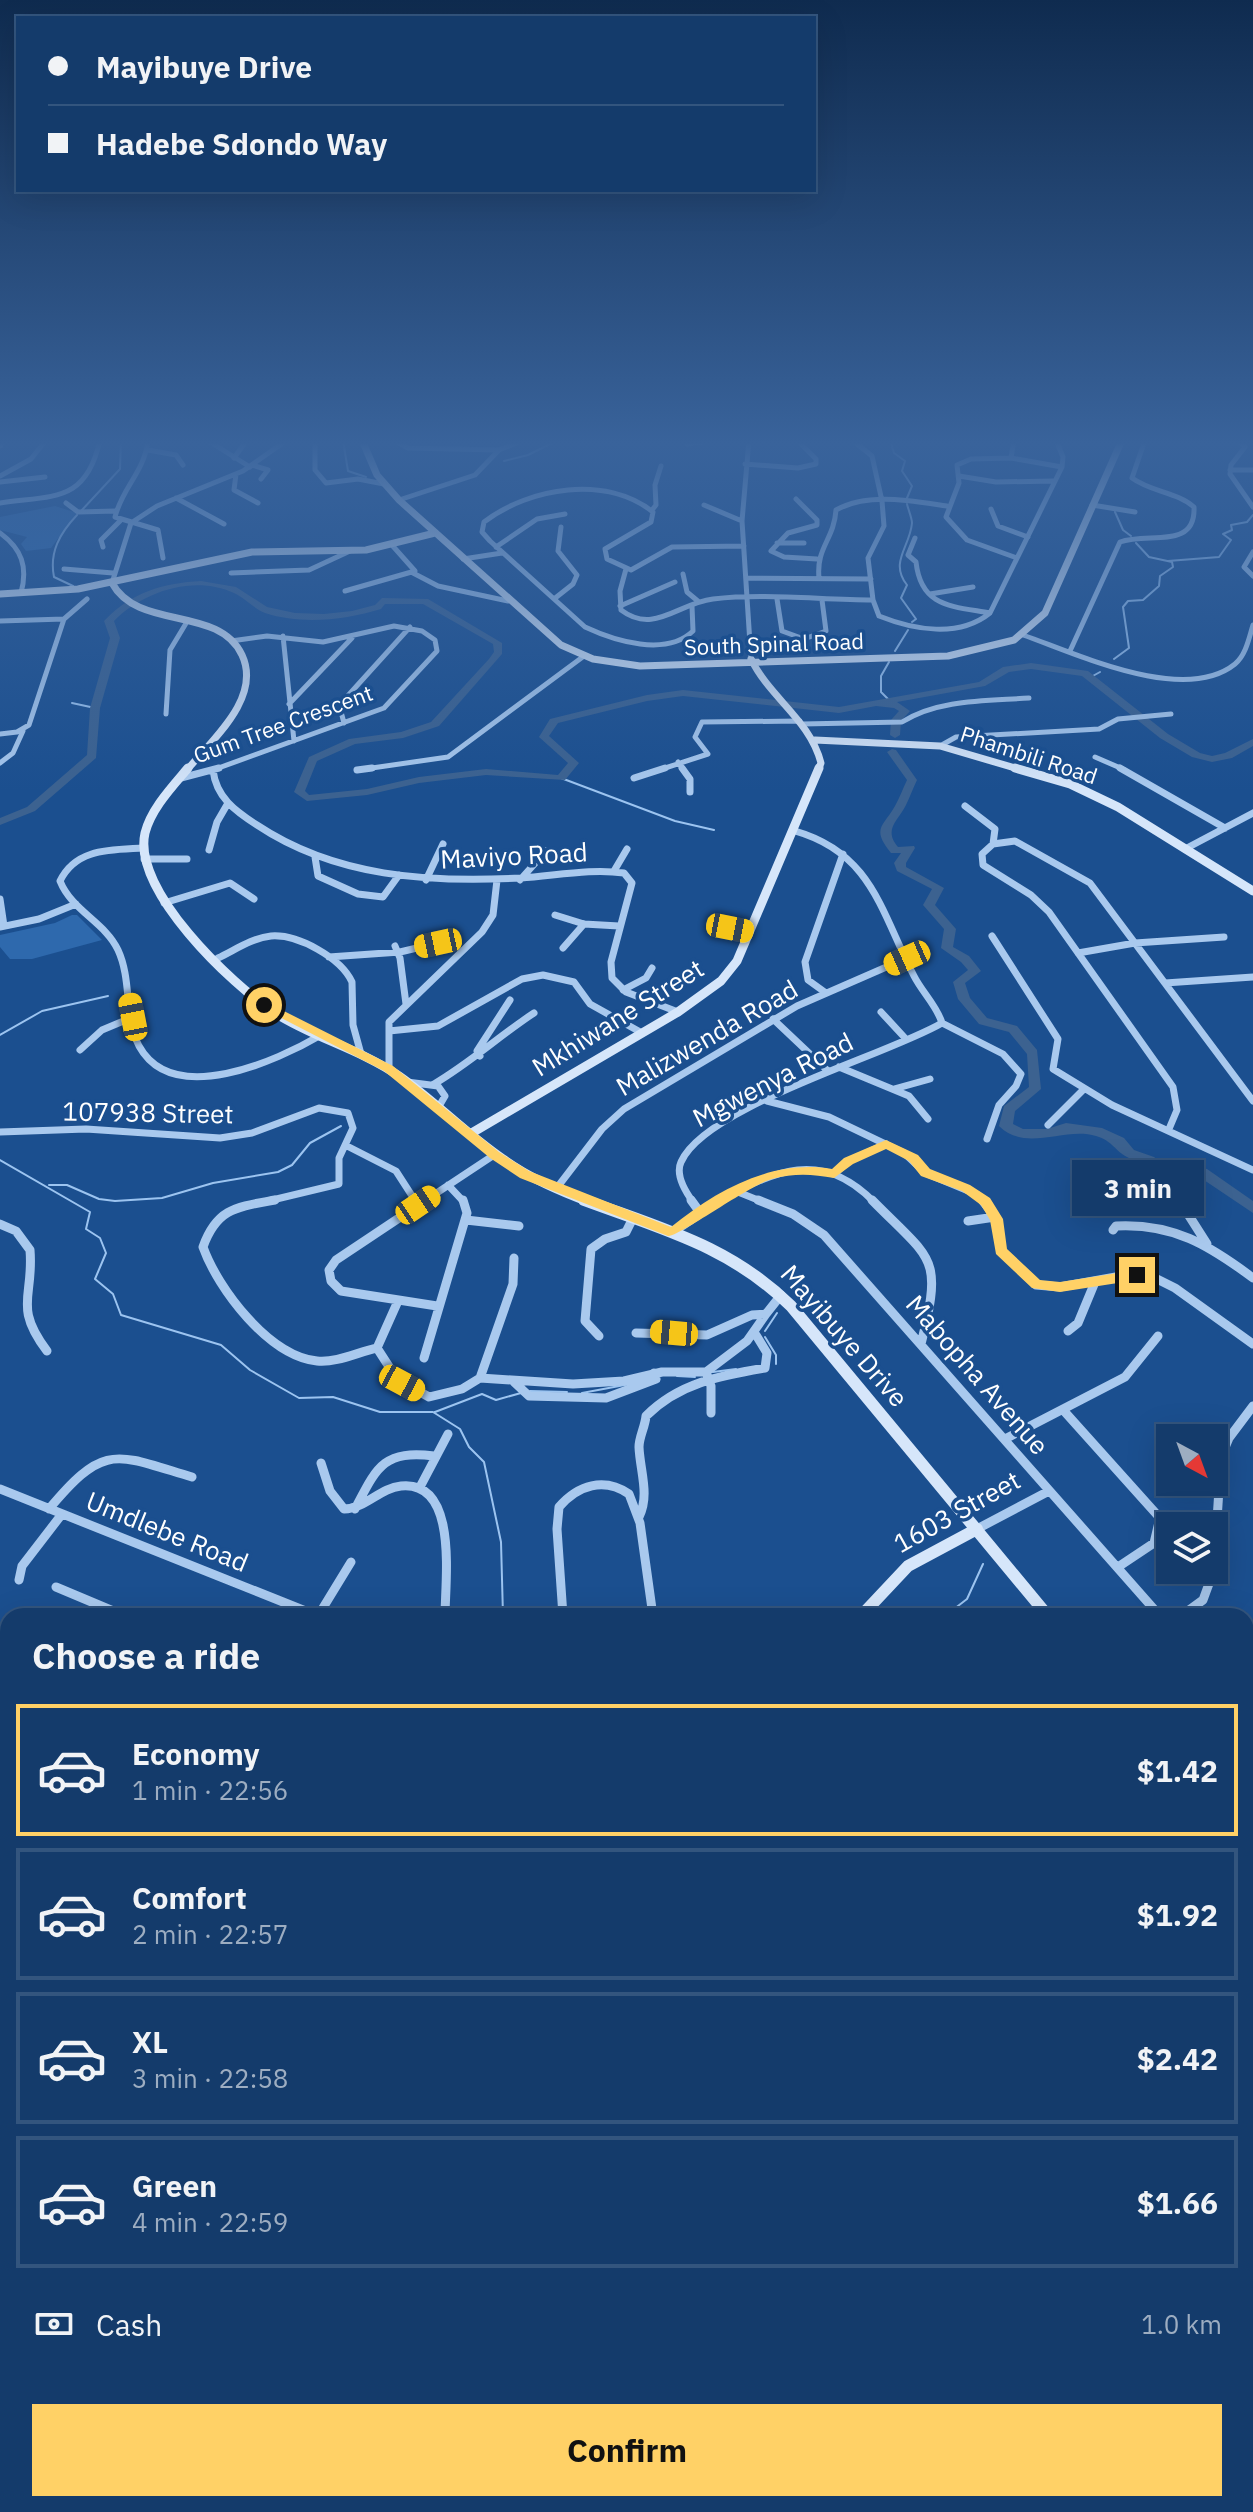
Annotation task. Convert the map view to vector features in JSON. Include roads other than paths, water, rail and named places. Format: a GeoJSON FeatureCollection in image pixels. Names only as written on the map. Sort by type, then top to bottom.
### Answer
{"type":"FeatureCollection","features":[{"type":"Feature","properties":{"kind":"street"},"geometry":{"type":"LineString","coordinates":[[21,593],[26,575],[23,557]]}},
{"type":"Feature","properties":{"kind":"street"},"geometry":{"type":"LineString","coordinates":[[119,557],[112,583],[114,591],[126,602],[213,629],[231,641],[246,661],[247,686],[231,715],[151,819],[144,854]]}},
{"type":"Feature","properties":{"kind":"street"},"geometry":{"type":"LineString","coordinates":[[0,594],[66,591],[228,557]]}},
{"type":"Feature","properties":{"kind":"street"},"geometry":{"type":"LineString","coordinates":[[231,573],[316,568],[338,557]]}},
{"type":"Feature","properties":{"kind":"street"},"geometry":{"type":"LineString","coordinates":[[405,557],[414,566],[413,573]]}},
{"type":"Feature","properties":{"kind":"street"},"geometry":{"type":"LineString","coordinates":[[463,559],[475,557]]}},
{"type":"Feature","properties":{"kind":"street"},"geometry":{"type":"LineString","coordinates":[[507,557],[593,632],[640,643],[687,639],[693,631],[692,606]]}},
{"type":"Feature","properties":{"kind":"street"},"geometry":{"type":"LineString","coordinates":[[554,599],[573,584],[577,575],[563,557]]}},
{"type":"Feature","properties":{"kind":"street"},"geometry":{"type":"LineString","coordinates":[[607,557],[626,569],[638,568],[655,557]]}},
{"type":"Feature","properties":{"kind":"street"},"geometry":{"type":"LineString","coordinates":[[745,557],[752,661],[815,740]]}},
{"type":"Feature","properties":{"kind":"street"},"geometry":{"type":"LineString","coordinates":[[798,557],[817,559],[819,578]]}},
{"type":"Feature","properties":{"kind":"street"},"geometry":{"type":"LineString","coordinates":[[868,557],[876,611],[884,619],[918,628],[967,628],[982,622],[990,613],[1017,558]]}},
{"type":"Feature","properties":{"kind":"street"},"geometry":{"type":"LineString","coordinates":[[910,557],[918,566],[918,582],[929,594],[944,602],[990,613]]}},
{"type":"Feature","properties":{"kind":"street"},"geometry":{"type":"LineString","coordinates":[[1069,557],[1045,613],[1023,635],[1153,677],[1203,677],[1237,663],[1253,625]]}},
{"type":"Feature","properties":{"kind":"street"},"geometry":{"type":"LineString","coordinates":[[1070,651],[1113,557]]}},
{"type":"Feature","properties":{"kind":"street"},"geometry":{"type":"LineString","coordinates":[[1250,557],[1244,567],[1253,576]]}},
{"type":"Feature","properties":{"kind":"street","name":"South Spinal Road"},"geometry":{"type":"LineString","coordinates":[[463,559],[561,645],[586,657],[640,666],[961,654],[1000,645],[1023,635]]}},
{"type":"Feature","properties":{"kind":"street"},"geometry":{"type":"LineString","coordinates":[[64,569],[113,573]]}},
{"type":"Feature","properties":{"kind":"street"},"geometry":{"type":"LineString","coordinates":[[626,569],[620,606],[628,617],[646,621],[661,619],[699,602],[747,599],[873,600]]}},
{"type":"Feature","properties":{"kind":"street"},"geometry":{"type":"LineString","coordinates":[[345,591],[413,573],[438,586],[508,601]]}},
{"type":"Feature","properties":{"kind":"street"},"geometry":{"type":"LineString","coordinates":[[683,574],[687,592],[699,602]]}},
{"type":"Feature","properties":{"kind":"street"},"geometry":{"type":"LineString","coordinates":[[746,578],[871,579]]}},
{"type":"Feature","properties":{"kind":"street"},"geometry":{"type":"LineString","coordinates":[[620,606],[675,582]]}},
{"type":"Feature","properties":{"kind":"street"},"geometry":{"type":"LineString","coordinates":[[929,594],[973,587]]}},
{"type":"Feature","properties":{"kind":"street"},"geometry":{"type":"LineString","coordinates":[[0,763],[14,752],[23,730],[31,722],[64,619],[87,599]]}},
{"type":"Feature","properties":{"kind":"street"},"geometry":{"type":"LineString","coordinates":[[777,599],[782,631],[800,639],[815,638],[826,631],[822,600]]}},
{"type":"Feature","properties":{"kind":"street"},"geometry":{"type":"LineString","coordinates":[[0,621],[64,619]]}},
{"type":"Feature","properties":{"kind":"street"},"geometry":{"type":"LineString","coordinates":[[166,714],[171,654],[178,630],[188,620]]}},
{"type":"Feature","properties":{"kind":"street"},"geometry":{"type":"LineString","coordinates":[[231,641],[260,634],[325,643],[383,627],[410,627]]}},
{"type":"Feature","properties":{"kind":"street"},"geometry":{"type":"LineString","coordinates":[[344,723],[340,708],[344,700],[410,627]]}},
{"type":"Feature","properties":{"kind":"street","name":"Gum Tree Crescent"},"geometry":{"type":"LineString","coordinates":[[181,778],[213,770],[388,706],[437,651],[435,640],[410,627]]}},
{"type":"Feature","properties":{"kind":"street"},"geometry":{"type":"LineString","coordinates":[[289,704],[355,635]]}},
{"type":"Feature","properties":{"kind":"street"},"geometry":{"type":"LineString","coordinates":[[283,636],[294,741]]}},
{"type":"Feature","properties":{"kind":"street"},"geometry":{"type":"LineString","coordinates":[[357,770],[450,756],[586,657]]}},
{"type":"Feature","properties":{"kind":"street"},"geometry":{"type":"LineString","coordinates":[[634,778],[708,754],[695,737],[702,722],[748,720],[772,725],[800,721],[902,722],[916,713],[954,704],[1029,698]]}},
{"type":"Feature","properties":{"kind":"street"},"geometry":{"type":"LineString","coordinates":[[940,746],[945,741],[969,736],[1099,729],[1118,719],[1171,714]]}},
{"type":"Feature","properties":{"kind":"street"},"geometry":{"type":"LineString","coordinates":[[0,734],[23,730]]}},
{"type":"Feature","properties":{"kind":"street","name":"Phambili Road"},"geometry":{"type":"LineString","coordinates":[[815,740],[940,746],[1084,789],[1253,891]]}},
{"type":"Feature","properties":{"kind":"street","name":"Mkhiwane Street"},"geometry":{"type":"LineString","coordinates":[[470,1134],[678,1012],[721,981],[737,961],[819,774],[821,763],[815,740]]}},
{"type":"Feature","properties":{"kind":"street"},"geometry":{"type":"LineString","coordinates":[[1095,757],[1134,774],[1225,828]]}},
{"type":"Feature","properties":{"kind":"street"},"geometry":{"type":"LineString","coordinates":[[678,762],[690,779],[690,792]]}},
{"type":"Feature","properties":{"kind":"street","name":"Maviyo Road"},"geometry":{"type":"LineString","coordinates":[[213,770],[215,790],[228,803],[271,837],[315,857],[426,880],[520,880],[614,871],[627,875],[632,883],[610,971],[623,990]]}},
{"type":"Feature","properties":{"kind":"street"},"geometry":{"type":"LineString","coordinates":[[209,850],[217,822],[228,803]]}},
{"type":"Feature","properties":{"kind":"street"},"geometry":{"type":"LineString","coordinates":[[965,806],[995,829],[993,844]]}},
{"type":"Feature","properties":{"kind":"street"},"geometry":{"type":"LineString","coordinates":[[1185,849],[1253,813]]}},
{"type":"Feature","properties":{"kind":"street"},"geometry":{"type":"LineString","coordinates":[[795,831],[830,841],[882,900],[923,994],[941,1017],[942,1023],[1003,1054],[1021,1074],[1019,1086],[1001,1103],[996,1126],[987,1139]]}},
{"type":"Feature","properties":{"kind":"street"},"geometry":{"type":"LineString","coordinates":[[1169,1129],[1177,1110],[1173,1087],[1041,903],[983,865],[982,854],[993,844],[1003,841],[1027,845],[1090,883],[1253,1101]]}},
{"type":"Feature","properties":{"kind":"street"},"geometry":{"type":"LineString","coordinates":[[426,880],[443,844]]}},
{"type":"Feature","properties":{"kind":"street"},"geometry":{"type":"LineString","coordinates":[[614,871],[627,849]]}},
{"type":"Feature","properties":{"kind":"street"},"geometry":{"type":"LineString","coordinates":[[520,880],[546,851]]}},
{"type":"Feature","properties":{"kind":"street"},"geometry":{"type":"LineString","coordinates":[[187,859],[95,853],[74,861],[60,881],[64,891],[117,947],[140,1046],[147,1057],[164,1069],[193,1076],[235,1073],[321,1035]]}},
{"type":"Feature","properties":{"kind":"street","name":"Mayibuye Drive"},"geometry":{"type":"LineString","coordinates":[[144,854],[164,903],[264,1005],[389,1069],[494,1155],[556,1189],[737,1259],[781,1294],[1041,1608]]}},
{"type":"Feature","properties":{"kind":"street"},"geometry":{"type":"LineString","coordinates":[[826,993],[808,980],[805,962],[843,854]]}},
{"type":"Feature","properties":{"kind":"street"},"geometry":{"type":"LineString","coordinates":[[315,857],[318,876],[358,894],[383,897],[399,875]]}},
{"type":"Feature","properties":{"kind":"street"},"geometry":{"type":"LineString","coordinates":[[389,1069],[391,1018],[489,923],[497,880]]}},
{"type":"Feature","properties":{"kind":"street"},"geometry":{"type":"LineString","coordinates":[[164,903],[230,883],[254,899]]}},
{"type":"Feature","properties":{"kind":"street"},"geometry":{"type":"LineString","coordinates":[[0,899],[2,926],[39,919],[76,904]]}},
{"type":"Feature","properties":{"kind":"street"},"geometry":{"type":"LineString","coordinates":[[555,915],[584,924],[619,926]]}},
{"type":"Feature","properties":{"kind":"street"},"geometry":{"type":"LineString","coordinates":[[563,948],[584,924]]}},
{"type":"Feature","properties":{"kind":"street"},"geometry":{"type":"LineString","coordinates":[[710,924],[750,932]]}},
{"type":"Feature","properties":{"kind":"street"},"geometry":{"type":"LineString","coordinates":[[218,958],[274,936],[293,939],[329,957],[352,979],[352,1035],[361,1054]]}},
{"type":"Feature","properties":{"kind":"street"},"geometry":{"type":"LineString","coordinates":[[992,936],[1058,1039],[1052,1067],[1083,1090],[1253,1170]]}},
{"type":"Feature","properties":{"kind":"street"},"geometry":{"type":"LineString","coordinates":[[1078,953],[1135,943],[1224,937]]}},
{"type":"Feature","properties":{"kind":"street"},"geometry":{"type":"LineString","coordinates":[[329,957],[438,943]]}},
{"type":"Feature","properties":{"kind":"street"},"geometry":{"type":"LineString","coordinates":[[398,949],[399,984],[406,1004]]}},
{"type":"Feature","properties":{"kind":"street","name":"Malizwenda Road"},"geometry":{"type":"LineString","coordinates":[[556,1189],[616,1115],[773,1019],[907,958]]}},
{"type":"Feature","properties":{"kind":"street"},"geometry":{"type":"LineString","coordinates":[[623,990],[646,978],[652,968]]}},
{"type":"Feature","properties":{"kind":"street"},"geometry":{"type":"LineString","coordinates":[[389,1031],[438,1026],[522,979],[537,974],[574,982],[590,1004],[642,1033]]}},
{"type":"Feature","properties":{"kind":"street"},"geometry":{"type":"LineString","coordinates":[[1165,983],[1253,977]]}},
{"type":"Feature","properties":{"kind":"street"},"geometry":{"type":"LineString","coordinates":[[623,990],[678,1012]]}},
{"type":"Feature","properties":{"kind":"street"},"geometry":{"type":"LineString","coordinates":[[480,1056],[477,1051],[480,1041],[510,1000]]}},
{"type":"Feature","properties":{"kind":"street"},"geometry":{"type":"LineString","coordinates":[[881,1012],[905,1038]]}},
{"type":"Feature","properties":{"kind":"street"},"geometry":{"type":"LineString","coordinates":[[407,1082],[434,1084],[480,1056],[497,1037],[534,1013]]}},
{"type":"Feature","properties":{"kind":"street"},"geometry":{"type":"LineString","coordinates":[[80,1050],[102,1030],[133,1017]]}},
{"type":"Feature","properties":{"kind":"street"},"geometry":{"type":"LineString","coordinates":[[773,1019],[828,1071]]}},
{"type":"Feature","properties":{"kind":"street","name":"Mgwenya Road"},"geometry":{"type":"LineString","coordinates":[[699,1211],[681,1181],[683,1157],[705,1133],[828,1071],[942,1023]]}},
{"type":"Feature","properties":{"kind":"street"},"geometry":{"type":"LineString","coordinates":[[839,1067],[909,1096],[928,1119]]}},
{"type":"Feature","properties":{"kind":"street"},"geometry":{"type":"LineString","coordinates":[[893,1089],[930,1079]]}},
{"type":"Feature","properties":{"kind":"street"},"geometry":{"type":"LineString","coordinates":[[434,1084],[445,1096],[438,1108]]}},
{"type":"Feature","properties":{"kind":"street"},"geometry":{"type":"LineString","coordinates":[[1048,1125],[1083,1090]]}},
{"type":"Feature","properties":{"kind":"street"},"geometry":{"type":"LineString","coordinates":[[767,1101],[821,1114],[913,1158],[925,1173],[978,1195],[995,1217],[1001,1251],[1026,1278],[1045,1287],[1134,1275],[1160,1279],[1253,1344]]}},
{"type":"Feature","properties":{"kind":"street","name":"107938 Street"},"geometry":{"type":"LineString","coordinates":[[0,1132],[90,1130],[156,1138],[240,1136],[298,1111],[327,1108],[345,1111],[352,1117],[347,1146]]}},
{"type":"Feature","properties":{"kind":"street"},"geometry":{"type":"LineString","coordinates":[[377,1348],[324,1361],[291,1353],[268,1337],[241,1307],[212,1270],[203,1247],[215,1220],[234,1208],[337,1186],[340,1182],[339,1158],[347,1146],[396,1171],[418,1205]]}},
{"type":"Feature","properties":{"kind":"street"},"geometry":{"type":"LineString","coordinates":[[834,1174],[849,1161],[890,1146]]}},
{"type":"Feature","properties":{"kind":"street"},"geometry":{"type":"LineString","coordinates":[[437,1306],[341,1291],[331,1281],[329,1270],[336,1260],[494,1155]]}},
{"type":"Feature","properties":{"kind":"street"},"geometry":{"type":"LineString","coordinates":[[673,1232],[699,1211],[780,1171],[804,1169],[834,1174],[875,1202],[923,1252],[931,1265],[932,1288],[921,1344]]}},
{"type":"Feature","properties":{"kind":"street"},"geometry":{"type":"LineString","coordinates":[[1079,1194],[1097,1187],[1129,1182],[1162,1188],[1180,1202],[1207,1244]]}},
{"type":"Feature","properties":{"kind":"street"},"geometry":{"type":"LineString","coordinates":[[424,1358],[437,1306],[466,1220],[466,1204],[448,1185]]}},
{"type":"Feature","properties":{"kind":"street","name":"Mabopha Avenue"},"geometry":{"type":"LineString","coordinates":[[738,1192],[780,1207],[817,1229],[1153,1608]]}},
{"type":"Feature","properties":{"kind":"street"},"geometry":{"type":"LineString","coordinates":[[968,1221],[995,1217]]}},
{"type":"Feature","properties":{"kind":"street"},"geometry":{"type":"LineString","coordinates":[[599,1336],[585,1321],[588,1294],[584,1280],[591,1249],[603,1240],[626,1232],[633,1218]]}},
{"type":"Feature","properties":{"kind":"street"},"geometry":{"type":"LineString","coordinates":[[466,1220],[519,1226]]}},
{"type":"Feature","properties":{"kind":"street"},"geometry":{"type":"LineString","coordinates":[[0,1224],[19,1235],[31,1251],[33,1260],[26,1312],[29,1324],[47,1351]]}},
{"type":"Feature","properties":{"kind":"street"},"geometry":{"type":"LineString","coordinates":[[1113,1230],[1116,1226],[1141,1224],[1190,1233],[1253,1278]]}},
{"type":"Feature","properties":{"kind":"street"},"geometry":{"type":"LineString","coordinates":[[480,1378],[513,1284],[514,1258]]}},
{"type":"Feature","properties":{"kind":"street"},"geometry":{"type":"LineString","coordinates":[[1068,1331],[1078,1323],[1095,1282]]}},
{"type":"Feature","properties":{"kind":"street"},"geometry":{"type":"LineString","coordinates":[[639,1517],[645,1505],[639,1442],[645,1433],[646,1416],[665,1397],[685,1391],[756,1335],[781,1294]]}},
{"type":"Feature","properties":{"kind":"street"},"geometry":{"type":"LineString","coordinates":[[398,1301],[377,1348],[385,1371],[426,1396],[454,1392],[480,1378],[605,1383],[765,1368],[767,1353],[756,1335]]}},
{"type":"Feature","properties":{"kind":"street"},"geometry":{"type":"LineString","coordinates":[[636,1333],[707,1335],[752,1315],[766,1314]]}},
{"type":"Feature","properties":{"kind":"street"},"geometry":{"type":"LineString","coordinates":[[1005,1439],[1125,1377],[1158,1336]]}},
{"type":"Feature","properties":{"kind":"street"},"geometry":{"type":"LineString","coordinates":[[707,1375],[711,1413]]}},
{"type":"Feature","properties":{"kind":"street"},"geometry":{"type":"LineString","coordinates":[[513,1381],[525,1388],[529,1396],[606,1398],[655,1376]]}},
{"type":"Feature","properties":{"kind":"street"},"geometry":{"type":"LineString","coordinates":[[1218,1512],[1221,1457],[1229,1438],[1253,1406]]}},
{"type":"Feature","properties":{"kind":"street"},"geometry":{"type":"LineString","coordinates":[[1064,1411],[1160,1518],[1162,1532],[1156,1543],[1118,1567]]}},
{"type":"Feature","properties":{"kind":"street"},"geometry":{"type":"LineString","coordinates":[[420,1487],[448,1434]]}},
{"type":"Feature","properties":{"kind":"street"},"geometry":{"type":"LineString","coordinates":[[355,1509],[377,1466],[401,1455],[434,1456]]}},
{"type":"Feature","properties":{"kind":"street"},"geometry":{"type":"LineString","coordinates":[[49,1509],[82,1469],[103,1458],[126,1458],[192,1477]]}},
{"type":"Feature","properties":{"kind":"street"},"geometry":{"type":"LineString","coordinates":[[321,1463],[334,1498],[344,1509],[355,1509],[393,1488],[420,1487],[429,1492],[438,1506],[447,1563],[445,1608]]}},
{"type":"Feature","properties":{"kind":"street"},"geometry":{"type":"LineString","coordinates":[[562,1608],[557,1529],[559,1507],[565,1498],[592,1485],[615,1486],[629,1494],[639,1517],[652,1608]]}},
{"type":"Feature","properties":{"kind":"street","name":"Umdlebe Road"},"geometry":{"type":"LineString","coordinates":[[0,1489],[298,1608]]}},
{"type":"Feature","properties":{"kind":"street","name":"1603 Street"},"geometry":{"type":"LineString","coordinates":[[869,1608],[908,1566],[1049,1491]]}},
{"type":"Feature","properties":{"kind":"street"},"geometry":{"type":"LineString","coordinates":[[19,1580],[22,1566],[62,1514]]}},
{"type":"Feature","properties":{"kind":"street"},"geometry":{"type":"LineString","coordinates":[[323,1608],[351,1562]]}},
{"type":"Feature","properties":{"kind":"street"},"geometry":{"type":"LineString","coordinates":[[1192,1608],[1203,1600],[1209,1584]]}},
{"type":"Feature","properties":{"kind":"street"},"geometry":{"type":"LineString","coordinates":[[56,1587],[106,1608]]}},
{"type":"Feature","properties":{"kind":"waterway"},"geometry":{"type":"LineString","coordinates":[[53,557],[54,577],[73,586]]}},
{"type":"Feature","properties":{"kind":"waterway"},"geometry":{"type":"LineString","coordinates":[[902,557],[900,569],[907,585],[901,598],[916,619],[912,622]]}},
{"type":"Feature","properties":{"kind":"waterway"},"geometry":{"type":"LineString","coordinates":[[1114,659],[1129,648],[1123,607],[1128,601],[1143,600],[1159,586],[1160,576],[1173,567],[1172,562],[1150,557]]}},
{"type":"Feature","properties":{"kind":"waterway"},"geometry":{"type":"LineString","coordinates":[[1168,561],[1216,557]]}},
{"type":"Feature","properties":{"kind":"waterway"},"geometry":{"type":"LineString","coordinates":[[0,822],[31,809],[92,756],[95,708],[115,638],[109,621],[134,600],[166,587],[184,584],[218,585],[238,591],[269,611],[309,617],[352,614],[378,607],[382,601],[425,601],[497,643],[499,652],[435,724],[403,735],[353,741],[313,759],[299,792],[307,798],[367,792],[419,780],[486,772],[561,778],[574,763],[544,737],[554,721],[647,698],[683,693],[839,710],[982,684],[1006,669],[1031,666],[1085,673],[1164,736],[1196,755],[1212,759],[1228,756],[1253,742]]}},
{"type":"Feature","properties":{"kind":"waterway"},"geometry":{"type":"LineString","coordinates":[[895,651],[908,630]]}},
{"type":"Feature","properties":{"kind":"waterway"},"geometry":{"type":"LineString","coordinates":[[888,699],[881,692],[881,676],[889,662]]}},
{"type":"Feature","properties":{"kind":"waterway"},"geometry":{"type":"LineString","coordinates":[[1091,677],[1100,672]]}},
{"type":"Feature","properties":{"kind":"waterway"},"geometry":{"type":"LineString","coordinates":[[72,703],[95,708]]}},
{"type":"Feature","properties":{"kind":"waterway"},"geometry":{"type":"LineString","coordinates":[[880,705],[896,705],[905,711],[896,720],[895,735]]}},
{"type":"Feature","properties":{"kind":"waterway"},"geometry":{"type":"LineString","coordinates":[[892,752],[912,780],[899,809],[887,823],[887,841],[895,851],[910,848],[900,863],[901,869],[938,888],[929,905],[950,929],[947,948],[965,959],[975,971],[959,982],[964,999],[983,1021],[1013,1029],[1033,1053],[1035,1089],[1009,1109],[1006,1126],[1021,1133],[1047,1134],[1066,1128],[1097,1131],[1119,1141],[1129,1153],[1149,1160],[1168,1175],[1177,1176],[1184,1169],[1202,1172],[1253,1208]]}},
{"type":"Feature","properties":{"kind":"waterway"},"geometry":{"type":"LineString","coordinates":[[561,778],[675,821],[714,830]]}},
{"type":"Feature","properties":{"kind":"waterway"},"geometry":{"type":"LineString","coordinates":[[0,1035],[42,1011],[108,996]]}},
{"type":"Feature","properties":{"kind":"waterway"},"geometry":{"type":"LineString","coordinates":[[49,1185],[67,1185],[99,1199],[115,1201],[162,1198],[213,1183],[278,1172],[292,1165],[310,1143],[341,1126]]}},
{"type":"Feature","properties":{"kind":"waterway"},"geometry":{"type":"LineString","coordinates":[[0,1160],[90,1212],[86,1229],[100,1238],[106,1253],[95,1279],[113,1294],[121,1315],[221,1345],[250,1370],[299,1398],[333,1397],[380,1412],[433,1412],[460,1429],[469,1447],[484,1462],[501,1542],[503,1608]]}},
{"type":"Feature","properties":{"kind":"waterway"},"geometry":{"type":"LineString","coordinates":[[765,1331],[777,1313]]}},
{"type":"Feature","properties":{"kind":"waterway"},"geometry":{"type":"LineString","coordinates":[[765,1337],[776,1355],[776,1364]]}},
{"type":"Feature","properties":{"kind":"waterway"},"geometry":{"type":"LineString","coordinates":[[713,1372],[736,1369]]}},
{"type":"Feature","properties":{"kind":"waterway"},"geometry":{"type":"LineString","coordinates":[[677,1376],[695,1377]]}},
{"type":"Feature","properties":{"kind":"waterway"},"geometry":{"type":"LineString","coordinates":[[582,1393],[630,1384]]}},
{"type":"Feature","properties":{"kind":"waterway"},"geometry":{"type":"LineString","coordinates":[[530,1391],[567,1392]]}},
{"type":"Feature","properties":{"kind":"waterway"},"geometry":{"type":"LineString","coordinates":[[435,1412],[482,1394],[496,1400],[521,1393]]}},
{"type":"Feature","properties":{"kind":"waterway"},"geometry":{"type":"LineString","coordinates":[[955,1608],[967,1599],[983,1564]]}}]}
